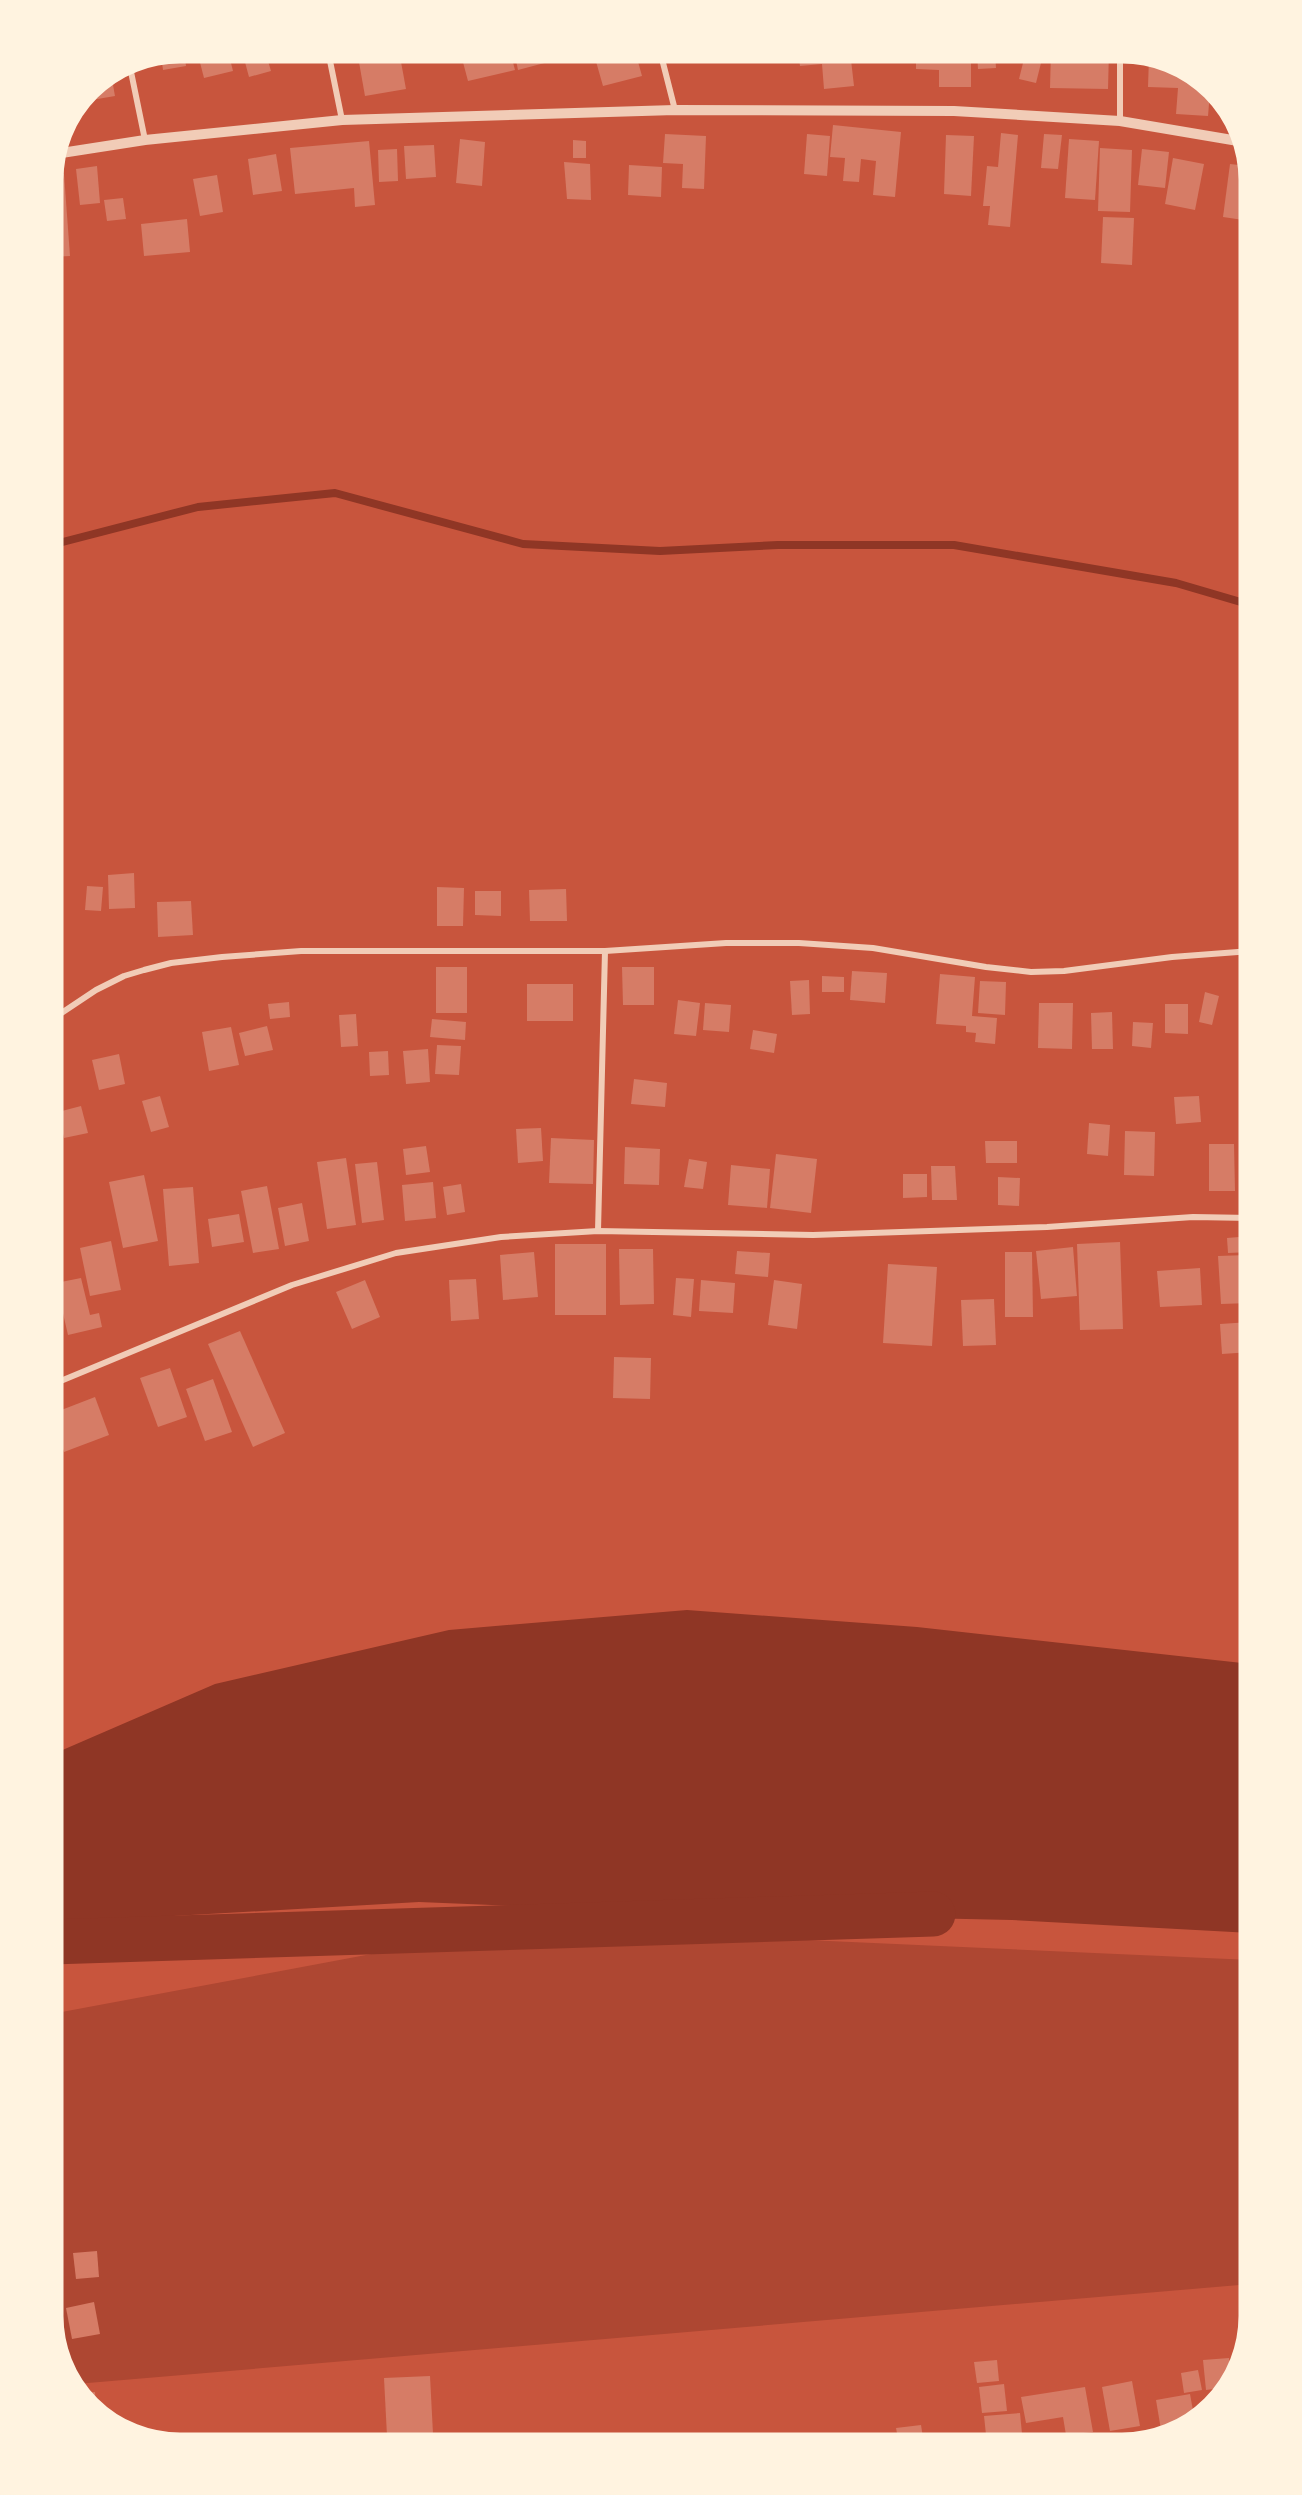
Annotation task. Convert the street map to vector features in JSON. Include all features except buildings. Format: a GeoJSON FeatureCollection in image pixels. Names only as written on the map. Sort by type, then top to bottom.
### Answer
{"type":"FeatureCollection","features":[{"type":"Feature","properties":{"kind":"street"},"geometry":{"type":"LineString","coordinates":[[330,62],[342,120]]}},
{"type":"Feature","properties":{"kind":"street"},"geometry":{"type":"LineString","coordinates":[[663,62],[675,110]]}},
{"type":"Feature","properties":{"kind":"street"},"geometry":{"type":"LineString","coordinates":[[1120,62],[1120,122]]}},
{"type":"Feature","properties":{"kind":"street"},"geometry":{"type":"LineString","coordinates":[[131,72],[146,140]]}},
{"type":"Feature","properties":{"kind":"street"},"geometry":{"type":"LineString","coordinates":[[65,152],[146,140],[342,120],[675,110],[954,111],[1120,122],[1234,140]]}},
{"type":"Feature","properties":{"kind":"street"},"geometry":{"type":"LineString","coordinates":[[62,1013],[96,990],[124,976],[181,962],[301,951],[605,951],[726,943],[800,943],[873,948],[986,967],[1031,972],[1064,971],[1172,957],[1240,952]]}},
{"type":"Feature","properties":{"kind":"street"},"geometry":{"type":"LineString","coordinates":[[598,1231],[605,951]]}},
{"type":"Feature","properties":{"kind":"street"},"geometry":{"type":"LineString","coordinates":[[62,1380],[292,1285],[396,1253],[501,1237],[598,1231],[813,1235],[1047,1227],[1192,1217],[1240,1218]]}},
{"type":"Feature","properties":{"kind":"shaded area"},"geometry":{"type":"Polygon","coordinates":[[[687,1610],[917,1627],[1240,1663],[1240,1932],[1012,1920],[654,1912],[419,1902],[62,1922],[62,1750],[215,1684],[449,1630],[687,1610]]]}},
{"type":"Feature","properties":{"kind":"shaded area"},"geometry":{"type":"Polygon","coordinates":[[[516,1927],[1240,1960],[1240,2285],[83,2383],[70,2361],[64,2339],[62,2316],[62,2012],[516,1927]]]}},
{"type":"Feature","properties":{"kind":"waterway"},"geometry":{"type":"LineString","coordinates":[[62,542],[198,507],[335,493],[523,544],[660,551],[778,545],[954,545],[1176,583],[1240,602]]}},
{"type":"Feature","properties":{"kind":"waterway"},"geometry":{"type":"LineString","coordinates":[[62,1942],[933,1914]]}}]}
